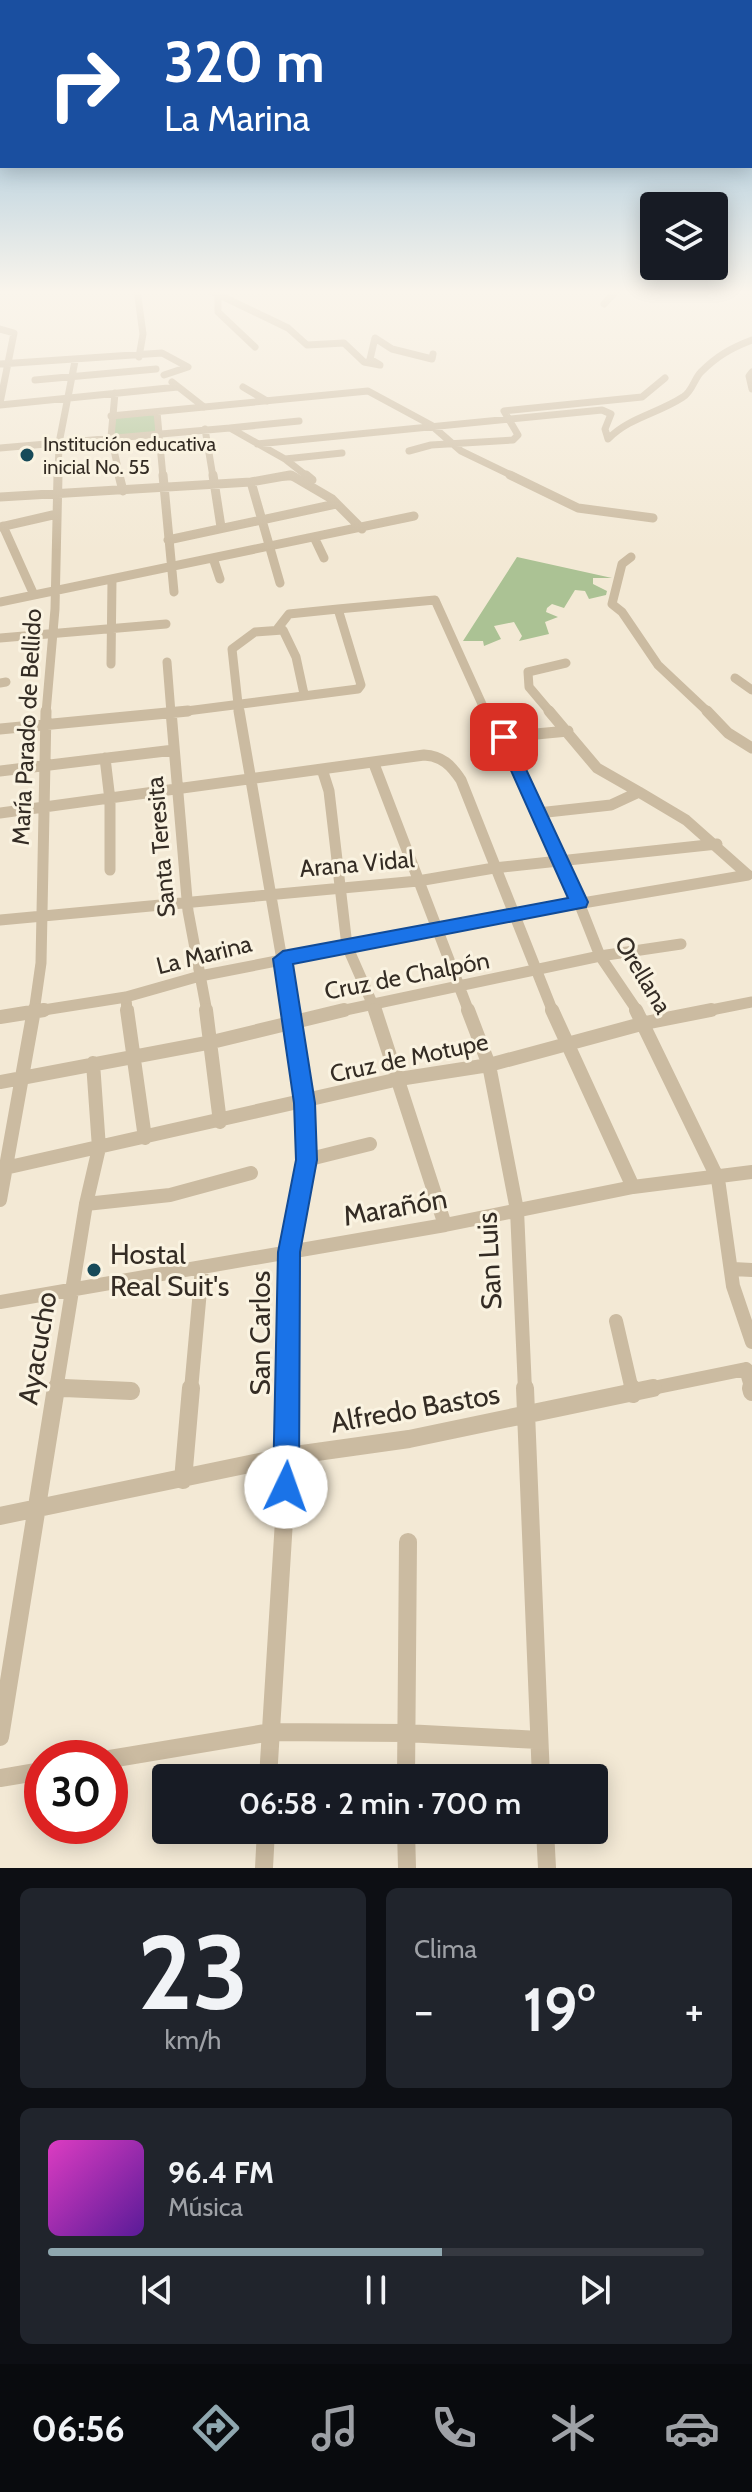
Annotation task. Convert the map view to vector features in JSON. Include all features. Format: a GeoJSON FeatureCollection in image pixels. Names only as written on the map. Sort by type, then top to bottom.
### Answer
{"type":"FeatureCollection","features":[{"type":"Feature","properties":{"kind":"street"},"geometry":{"type":"LineString","coordinates":[[3,377],[0,404],[178,387]]}},
{"type":"Feature","properties":{"kind":"street"},"geometry":{"type":"LineString","coordinates":[[35,380],[71,377]]}},
{"type":"Feature","properties":{"kind":"street","name":"María Parado de Bellido"},"geometry":{"type":"LineString","coordinates":[[0,1200],[3,1172],[25,1077],[41,963],[45,724],[55,591],[59,443],[73,377]]}},
{"type":"Feature","properties":{"kind":"street"},"geometry":{"type":"LineString","coordinates":[[167,377],[204,407]]}},
{"type":"Feature","properties":{"kind":"street"},"geometry":{"type":"LineString","coordinates":[[257,444],[605,410],[611,414],[605,429],[608,439],[624,423],[686,396],[697,377]]}},
{"type":"Feature","properties":{"kind":"street"},"geometry":{"type":"LineString","coordinates":[[409,451],[513,440],[518,435],[504,411],[642,397],[665,378]]}},
{"type":"Feature","properties":{"kind":"street"},"geometry":{"type":"LineString","coordinates":[[243,387],[267,401]]}},
{"type":"Feature","properties":{"kind":"street"},"geometry":{"type":"LineString","coordinates":[[111,416],[368,391],[431,425],[478,461],[578,508],[595,513],[653,518]]}},
{"type":"Feature","properties":{"kind":"street"},"geometry":{"type":"LineString","coordinates":[[115,393],[111,437],[123,491]]}},
{"type":"Feature","properties":{"kind":"street"},"geometry":{"type":"LineString","coordinates":[[157,412],[174,592]]}},
{"type":"Feature","properties":{"kind":"street"},"geometry":{"type":"LineString","coordinates":[[0,448],[299,421]]}},
{"type":"Feature","properties":{"kind":"street"},"geometry":{"type":"LineString","coordinates":[[230,428],[285,459],[362,529]]}},
{"type":"Feature","properties":{"kind":"street"},"geometry":{"type":"LineString","coordinates":[[205,429],[221,527]]}},
{"type":"Feature","properties":{"kind":"street"},"geometry":{"type":"LineString","coordinates":[[285,459],[342,453]]}},
{"type":"Feature","properties":{"kind":"street"},"geometry":{"type":"LineString","coordinates":[[0,497],[251,482],[291,475],[334,502]]}},
{"type":"Feature","properties":{"kind":"street"},"geometry":{"type":"LineString","coordinates":[[251,482],[280,583]]}},
{"type":"Feature","properties":{"kind":"street"},"geometry":{"type":"LineString","coordinates":[[168,540],[334,502]]}},
{"type":"Feature","properties":{"kind":"street"},"geometry":{"type":"LineString","coordinates":[[34,595],[2,527],[57,514]]}},
{"type":"Feature","properties":{"kind":"street"},"geometry":{"type":"LineString","coordinates":[[0,602],[414,516]]}},
{"type":"Feature","properties":{"kind":"street"},"geometry":{"type":"LineString","coordinates":[[314,537],[324,558]]}},
{"type":"Feature","properties":{"kind":"street"},"geometry":{"type":"LineString","coordinates":[[631,557],[622,564],[612,604],[622,612],[658,665],[678,681],[728,733],[752,748]]}},
{"type":"Feature","properties":{"kind":"street"},"geometry":{"type":"LineString","coordinates":[[213,558],[220,579]]}},
{"type":"Feature","properties":{"kind":"street"},"geometry":{"type":"LineString","coordinates":[[111,664],[114,630],[112,580]]}},
{"type":"Feature","properties":{"kind":"street","name":"Orellana"},"geometry":{"type":"LineString","coordinates":[[338,609],[432,599],[436,602],[478,700],[489,721],[504,737],[563,862],[600,956],[645,1023],[718,1179],[733,1286],[752,1342]]}},
{"type":"Feature","properties":{"kind":"street"},"geometry":{"type":"LineString","coordinates":[[0,729],[174,713],[238,702],[304,694],[361,685],[338,609],[289,614],[278,628],[283,630],[296,657],[304,694]]}},
{"type":"Feature","properties":{"kind":"street"},"geometry":{"type":"LineString","coordinates":[[0,638],[166,624]]}},
{"type":"Feature","properties":{"kind":"street","name":"San Carlos"},"geometry":{"type":"LineString","coordinates":[[269,1764],[288,1456],[289,1252],[306,1160],[304,1103],[283,959],[249,781],[232,649],[250,635],[278,628]]}},
{"type":"Feature","properties":{"kind":"street","name":"Santa Teresita"},"geometry":{"type":"LineString","coordinates":[[167,662],[174,713],[174,750],[187,902],[212,1042],[220,1122]]}},
{"type":"Feature","properties":{"kind":"street"},"geometry":{"type":"LineString","coordinates":[[566,663],[532,668],[529,687],[597,768],[686,820],[717,844]]}},
{"type":"Feature","properties":{"kind":"street"},"geometry":{"type":"LineString","coordinates":[[735,678],[752,690]]}},
{"type":"Feature","properties":{"kind":"street"},"geometry":{"type":"LineString","coordinates":[[504,737],[568,731]]}},
{"type":"Feature","properties":{"kind":"street"},"geometry":{"type":"LineString","coordinates":[[0,771],[174,750]]}},
{"type":"Feature","properties":{"kind":"street"},"geometry":{"type":"LineString","coordinates":[[0,813],[424,755],[435,755],[448,761],[461,780],[512,915],[567,1046],[633,1187]]}},
{"type":"Feature","properties":{"kind":"street"},"geometry":{"type":"LineString","coordinates":[[105,758],[110,800],[110,870]]}},
{"type":"Feature","properties":{"kind":"street","name":"San Luis"},"geometry":{"type":"LineString","coordinates":[[374,764],[489,1065],[517,1210],[540,1764]]}},
{"type":"Feature","properties":{"kind":"street"},"geometry":{"type":"LineString","coordinates":[[322,769],[329,791],[347,946],[373,1003],[445,1225]]}},
{"type":"Feature","properties":{"kind":"street"},"geometry":{"type":"LineString","coordinates":[[538,813],[611,805],[639,792]]}},
{"type":"Feature","properties":{"kind":"street","name":"Arana Vidal"},"geometry":{"type":"LineString","coordinates":[[0,920],[268,893],[339,890],[494,868],[717,844]]}},
{"type":"Feature","properties":{"kind":"street","name":"La Marina"},"geometry":{"type":"LineString","coordinates":[[0,1017],[126,997],[200,976],[347,946],[579,902],[748,875],[717,844]]}},
{"type":"Feature","properties":{"kind":"street","name":"Cruz de Chalpón"},"geometry":{"type":"LineString","coordinates":[[0,1082],[212,1042],[373,1003],[461,988],[600,956],[681,944]]}},
{"type":"Feature","properties":{"kind":"street"},"geometry":{"type":"LineString","coordinates":[[126,997],[131,1057],[145,1138]]}},
{"type":"Feature","properties":{"kind":"street","name":"Cruz de Motupe"},"geometry":{"type":"LineString","coordinates":[[3,1172],[399,1079],[489,1065],[645,1023],[752,1002]]}},
{"type":"Feature","properties":{"kind":"street","name":"Ayacucho"},"geometry":{"type":"LineString","coordinates":[[0,1737],[86,1204],[99,1148],[93,1063]]}},
{"type":"Feature","properties":{"kind":"street"},"geometry":{"type":"LineString","coordinates":[[306,1160],[370,1144]]}},
{"type":"Feature","properties":{"kind":"street","name":"Marañón"},"geometry":{"type":"LineString","coordinates":[[0,1302],[445,1225],[633,1187],[718,1179],[752,1172]]}},
{"type":"Feature","properties":{"kind":"street"},"geometry":{"type":"LineString","coordinates":[[86,1204],[142,1203],[180,1196],[251,1173]]}},
{"type":"Feature","properties":{"kind":"street"},"geometry":{"type":"LineString","coordinates":[[183,1480],[202,1268]]}},
{"type":"Feature","properties":{"kind":"street"},"geometry":{"type":"LineString","coordinates":[[733,1269],[752,1270]]}},
{"type":"Feature","properties":{"kind":"street"},"geometry":{"type":"LineString","coordinates":[[616,1321],[633,1394]]}},
{"type":"Feature","properties":{"kind":"street"},"geometry":{"type":"LineString","coordinates":[[749,1366],[752,1392]]}},
{"type":"Feature","properties":{"kind":"street","name":"Alfredo Bastos"},"geometry":{"type":"LineString","coordinates":[[0,1516],[288,1456],[409,1439],[633,1394],[749,1366]]}},
{"type":"Feature","properties":{"kind":"street"},"geometry":{"type":"LineString","coordinates":[[56,1388],[131,1391]]}},
{"type":"Feature","properties":{"kind":"street"},"geometry":{"type":"LineString","coordinates":[[406,1764],[408,1542]]}},
{"type":"Feature","properties":{"kind":"street"},"geometry":{"type":"LineString","coordinates":[[128,1756],[271,1732],[405,1733],[539,1740]]}},
{"type":"Feature","properties":{"kind":"street"},"geometry":{"type":"LineString","coordinates":[[0,1778],[24,1774]]}},
{"type":"Feature","properties":{"kind":"street"},"geometry":{"type":"LineString","coordinates":[[264,1868],[265,1844]]}},
{"type":"Feature","properties":{"kind":"street"},"geometry":{"type":"LineString","coordinates":[[406,1844],[407,1868]]}},
{"type":"Feature","properties":{"kind":"street"},"geometry":{"type":"LineString","coordinates":[[546,1844],[547,1868]]}},
{"type":"Feature","properties":{"kind":"green space"},"geometry":{"type":"Polygon","coordinates":[[[157,412],[157,433],[111,437],[111,416],[157,412]]]}},
{"type":"Feature","properties":{"kind":"green space"},"geometry":{"type":"Polygon","coordinates":[[[517,557],[612,578],[593,578],[593,584],[607,591],[606,595],[589,599],[585,591],[575,590],[564,608],[552,604],[547,608],[546,612],[558,617],[545,622],[549,634],[519,641],[522,636],[514,622],[494,626],[501,639],[484,646],[483,641],[463,641],[517,557]]]}},
{"type":"Feature","properties":{"kind":"place","name":"Institución educativa inicial No. 55"},"geometry":{"type":"Point","coordinates":[27,455]}},
{"type":"Feature","properties":{"kind":"place","name":"Hostal Real Suit's"},"geometry":{"type":"Point","coordinates":[94,1270]}},
{"type":"Feature","properties":{"kind":"route"},"geometry":{"type":"LineString","coordinates":[[286,1487],[289,1252],[306,1160],[304,1103],[283,959],[579,902],[504,737]]}}]}
